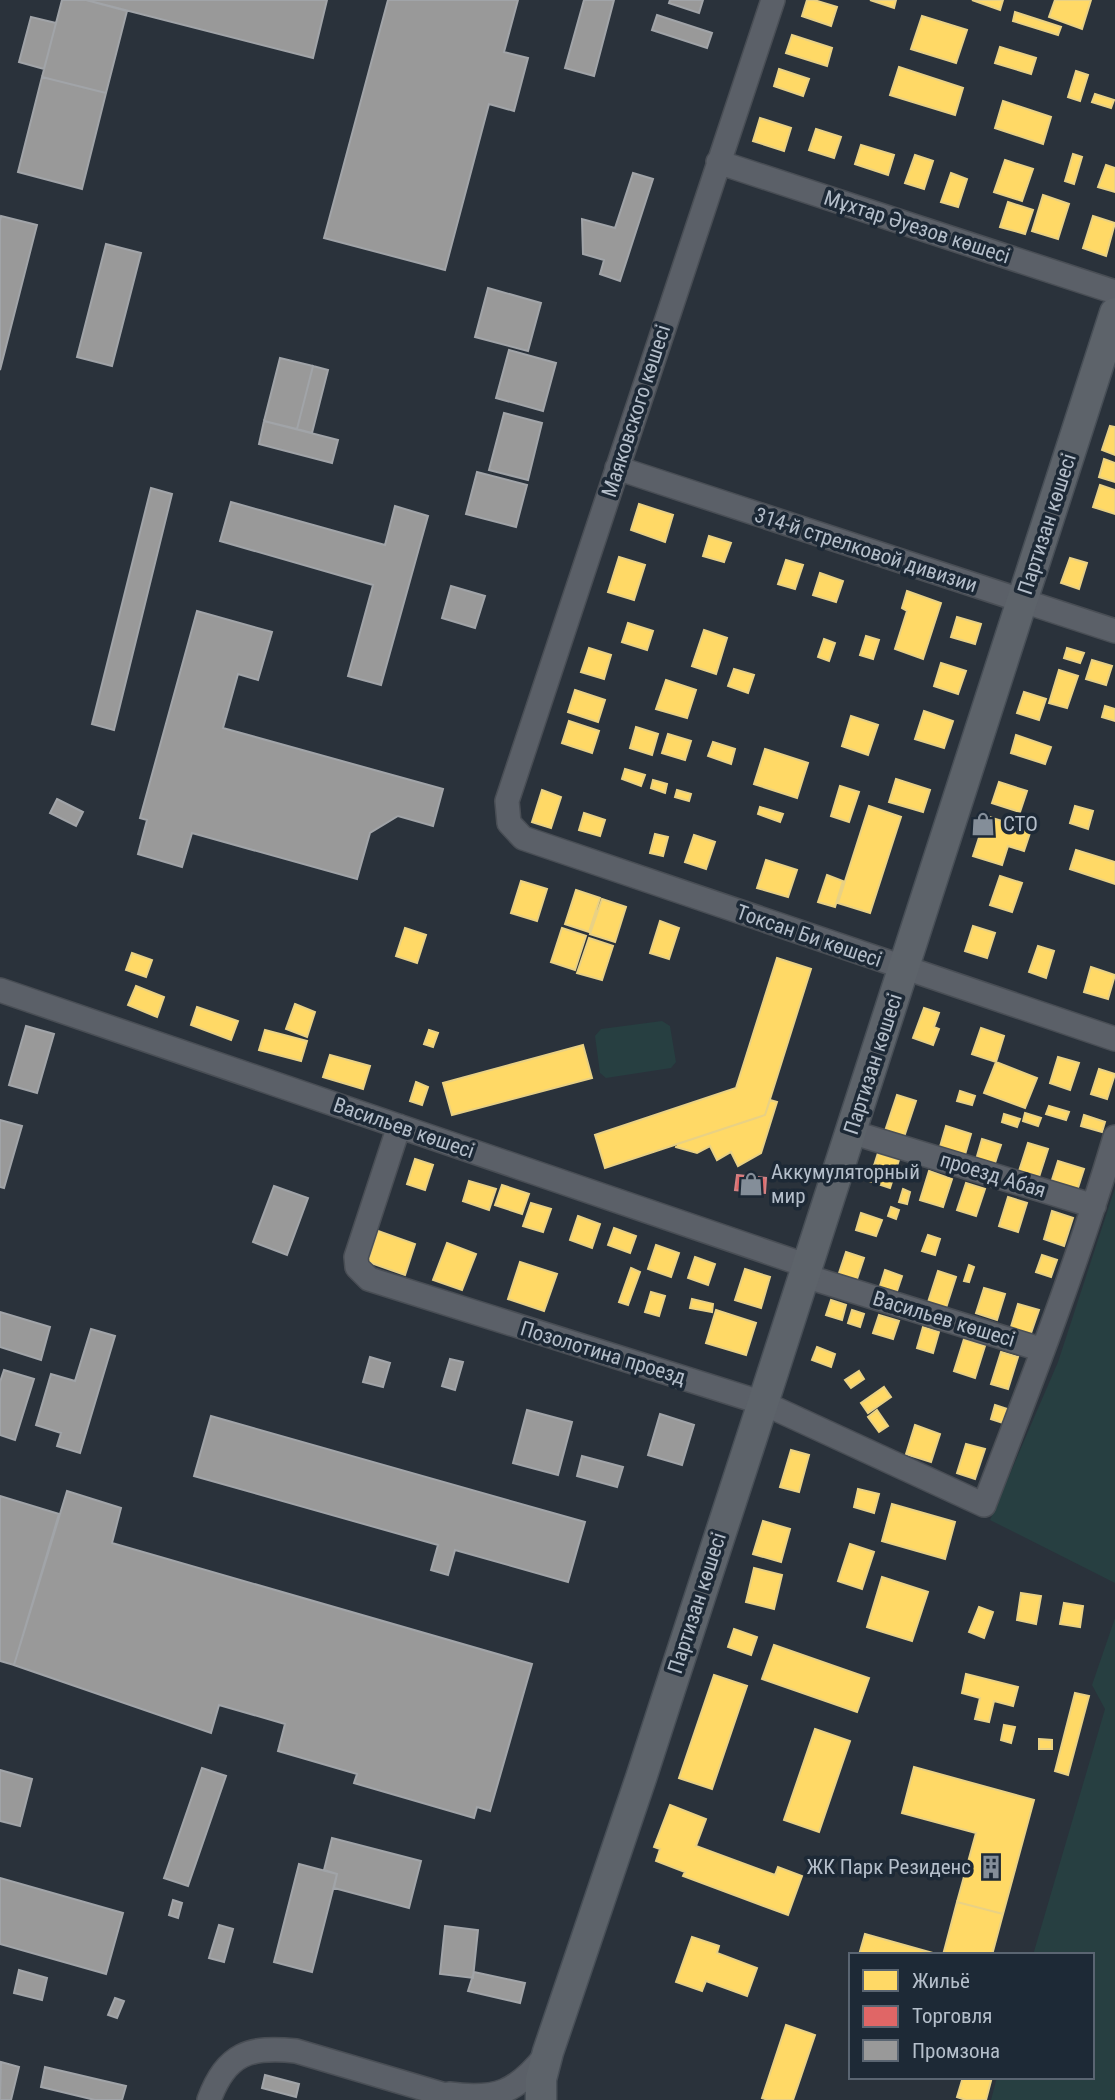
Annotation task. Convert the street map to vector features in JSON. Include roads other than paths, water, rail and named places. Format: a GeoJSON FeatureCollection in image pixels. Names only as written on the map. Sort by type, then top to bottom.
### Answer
{"type":"FeatureCollection","features":[{"type":"Feature","properties":{"kind":"main road","name":"Партизан көшесі"},"geometry":{"type":"LineString","coordinates":[[541,2100],[541,2079],[548,2052],[763,1403],[1115,313]]}},
{"type":"Feature","properties":{"kind":"street","name":"Маяковского көшесі"},"geometry":{"type":"LineString","coordinates":[[509,823],[507,801],[773,0]]}},
{"type":"Feature","properties":{"kind":"street","name":"Мұхтар Әуезов көшесі"},"geometry":{"type":"LineString","coordinates":[[718,162],[1115,292]]}},
{"type":"Feature","properties":{"kind":"street","name":"314-й стрелковой дивизии"},"geometry":{"type":"LineString","coordinates":[[617,468],[1115,631]]}},
{"type":"Feature","properties":{"kind":"street","name":"Токсан Би көшесі"},"geometry":{"type":"LineString","coordinates":[[509,823],[523,838],[1115,1040]]}},
{"type":"Feature","properties":{"kind":"street","name":"Васильев көшесі"},"geometry":{"type":"LineString","coordinates":[[0,990],[399,1126],[806,1271],[1044,1350]]}},
{"type":"Feature","properties":{"kind":"street","name":"Позолотина проезд"},"geometry":{"type":"LineString","coordinates":[[399,1126],[358,1249],[357,1267],[369,1279],[763,1403],[984,1504],[1044,1350]]}},
{"type":"Feature","properties":{"kind":"street","name":"проезд Абая"},"geometry":{"type":"LineString","coordinates":[[851,1132],[1094,1206]]}},
{"type":"Feature","properties":{"kind":"street"},"geometry":{"type":"LineString","coordinates":[[1044,1350],[1094,1206],[1115,1136]]}},
{"type":"Feature","properties":{"kind":"street"},"geometry":{"type":"LineString","coordinates":[[209,2100],[218,2079],[239,2056],[258,2049],[296,2051],[462,2100]]}},
{"type":"Feature","properties":{"kind":"street"},"geometry":{"type":"LineString","coordinates":[[439,2092],[487,2096],[504,2092],[520,2083],[548,2052]]}},
{"type":"Feature","properties":{"kind":"place","name":"СТО"},"geometry":{"type":"Point","coordinates":[983,824]}},
{"type":"Feature","properties":{"kind":"place","name":"Аккумуляторный мир"},"geometry":{"type":"Point","coordinates":[751,1184]}},
{"type":"Feature","properties":{"kind":"place","name":"ЖК Парк Резиденс"},"geometry":{"type":"Point","coordinates":[991,1867]}}]}
